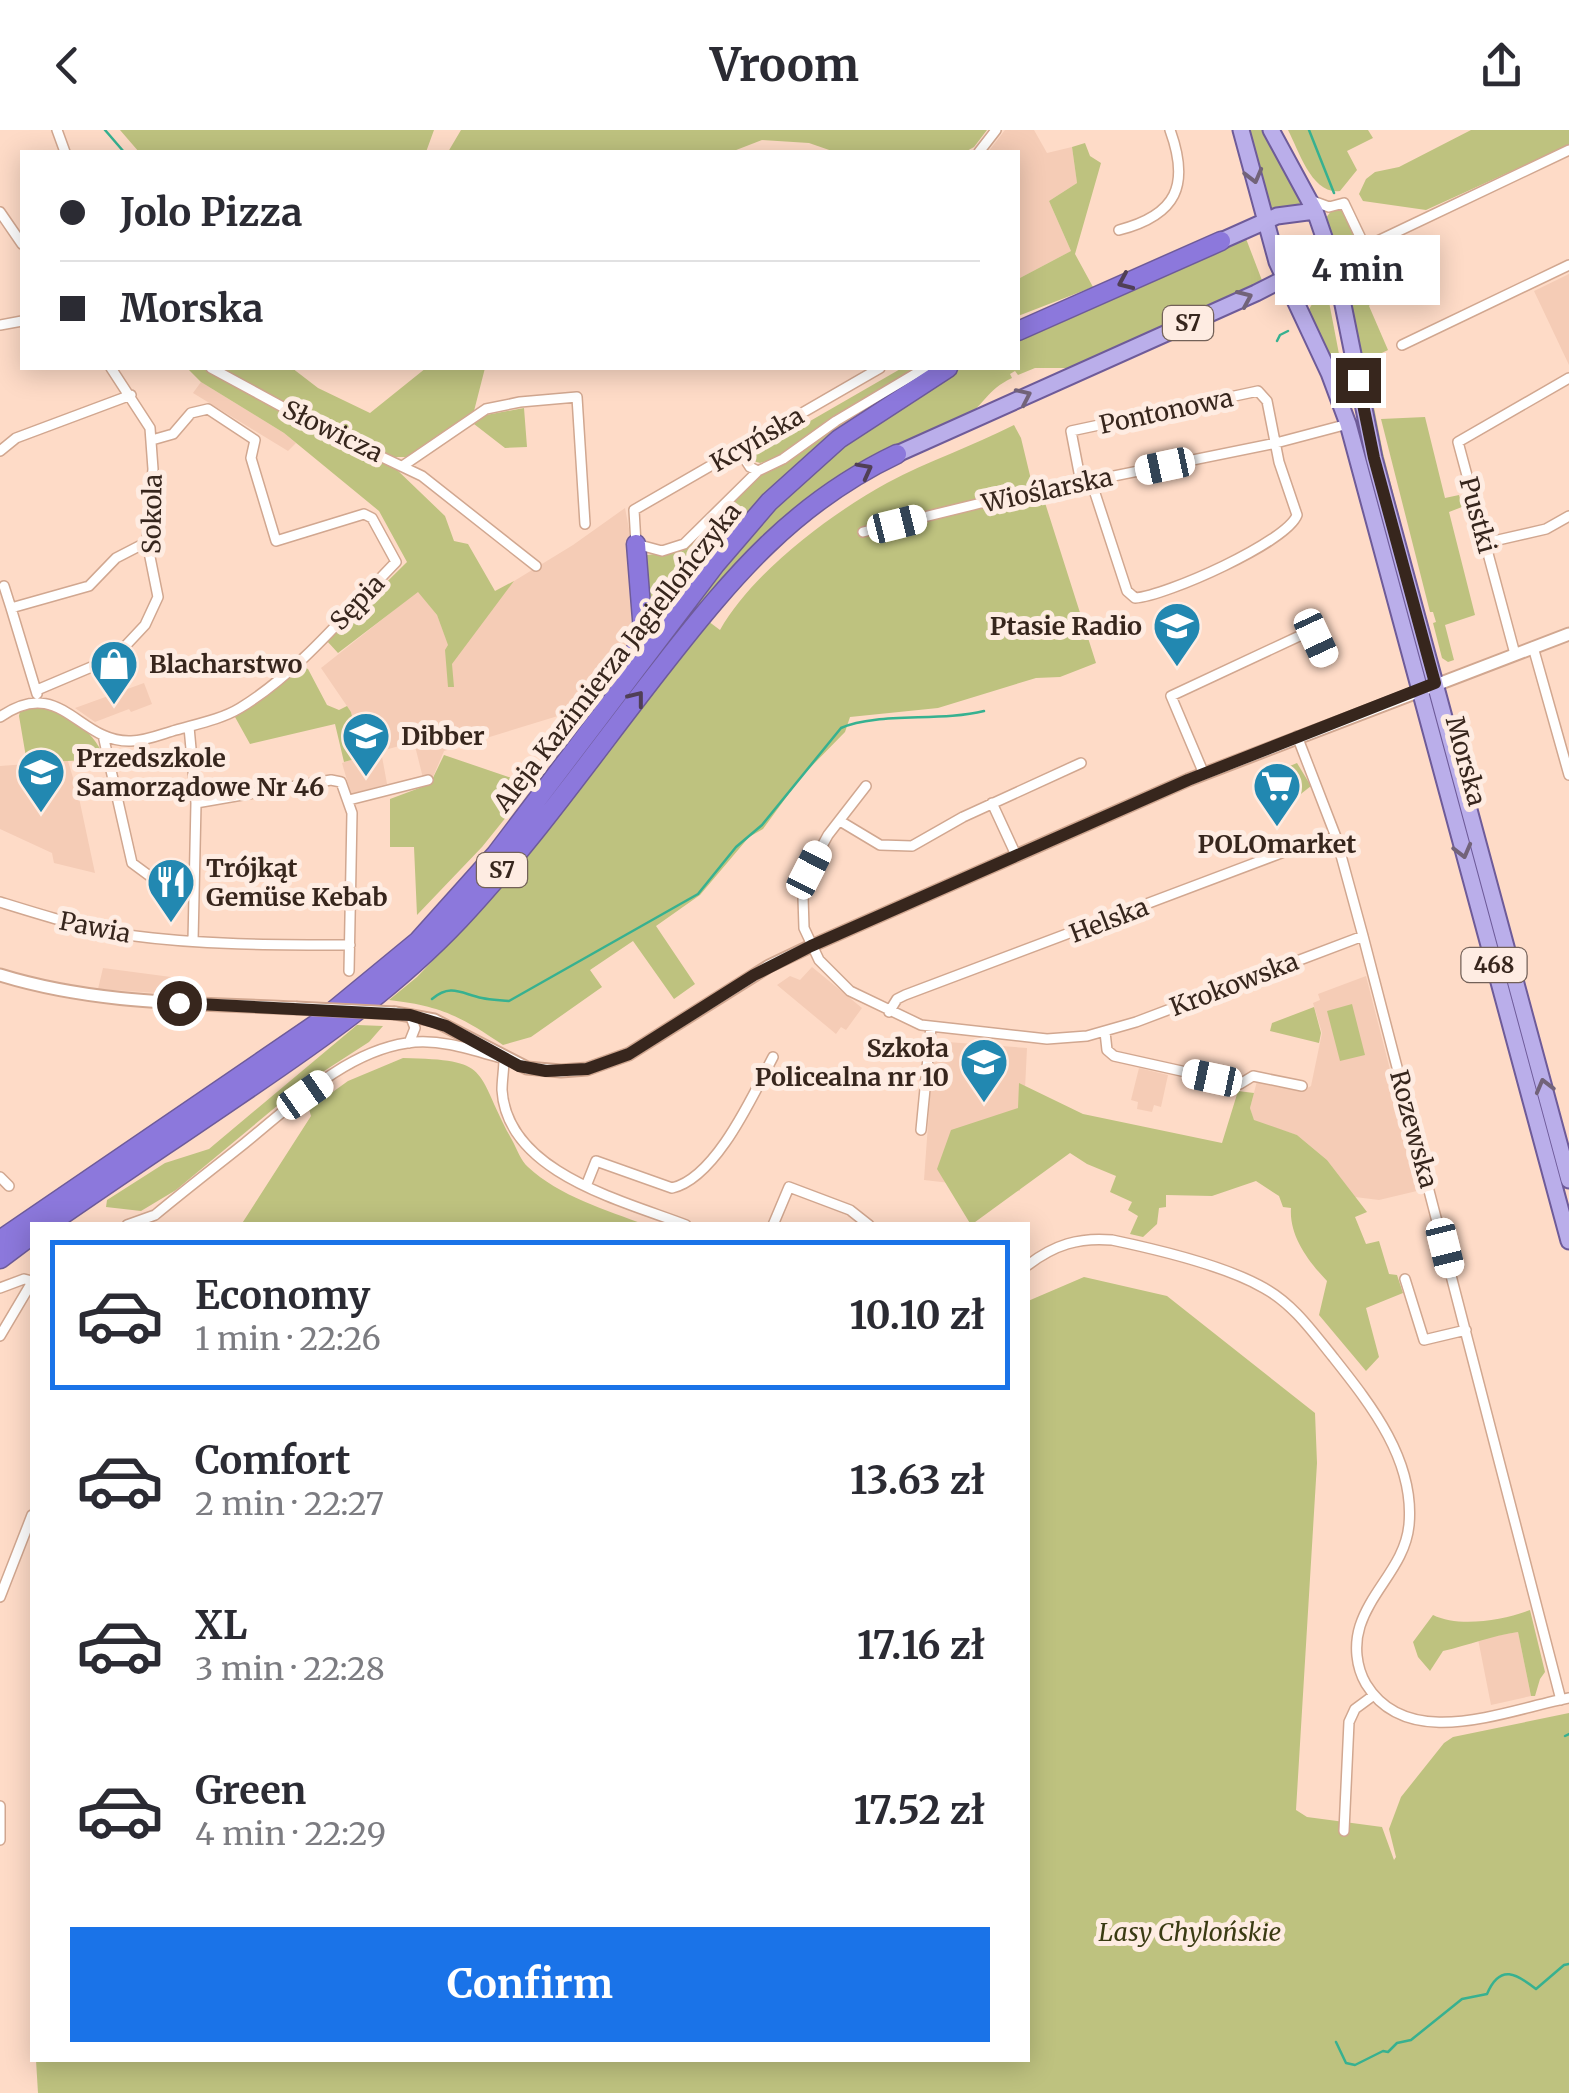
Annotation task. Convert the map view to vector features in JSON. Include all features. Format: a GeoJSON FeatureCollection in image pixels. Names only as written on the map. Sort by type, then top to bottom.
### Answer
{"type":"FeatureCollection","features":[{"type":"Feature","properties":{"kind":"highway","name":"S7"},"geometry":{"type":"LineString","coordinates":[[1020,330],[1221,241]]}},
{"type":"Feature","properties":{"kind":"highway"},"geometry":{"type":"LineString","coordinates":[[1020,319],[1067,308]]}},
{"type":"Feature","properties":{"kind":"highway","name":"Aleja Kazimierza Jagiellończyka"},"geometry":{"type":"LineString","coordinates":[[0,1240],[289,1044],[363,989],[418,941],[468,888],[569,761],[715,565],[769,502],[838,439],[945,370]]}},
{"type":"Feature","properties":{"kind":"highway","name":"Aleja Kazimierza Jagiellończyka"},"geometry":{"type":"LineString","coordinates":[[52,1222],[337,1028],[399,978],[461,918],[497,876],[743,567],[813,503],[849,478],[897,454]]}},
{"type":"Feature","properties":{"kind":"highway"},"geometry":{"type":"LineString","coordinates":[[569,761],[589,716],[640,644],[643,632],[636,544]]}},
{"type":"Feature","properties":{"kind":"highway"},"geometry":{"type":"LineString","coordinates":[[0,1259],[30,1237]]}},
{"type":"Feature","properties":{"kind":"main road","name":"Morska"},"geometry":{"type":"LineString","coordinates":[[1242,130],[1284,280],[1329,373],[1348,424],[1428,686],[1569,1180]]}},
{"type":"Feature","properties":{"kind":"main road","name":"Morska"},"geometry":{"type":"LineString","coordinates":[[1271,130],[1318,210],[1339,282],[1374,458],[1428,686],[1569,1241]]}},
{"type":"Feature","properties":{"kind":"main road"},"geometry":{"type":"LineString","coordinates":[[1265,222],[1291,212],[1318,210]]}},
{"type":"Feature","properties":{"kind":"main road","name":"S7"},"geometry":{"type":"LineString","coordinates":[[1221,241],[1265,222]]}},
{"type":"Feature","properties":{"kind":"main road","name":"Aleja Kazimierza Jagiellończyka"},"geometry":{"type":"LineString","coordinates":[[897,454],[1284,280],[1314,261],[1328,246]]}},
{"type":"Feature","properties":{"kind":"street"},"geometry":{"type":"LineString","coordinates":[[980,150],[996,130]]}},
{"type":"Feature","properties":{"kind":"street"},"geometry":{"type":"LineString","coordinates":[[1120,230],[1155,216],[1176,193],[1180,166],[1170,130]]}},
{"type":"Feature","properties":{"kind":"street"},"geometry":{"type":"LineString","coordinates":[[1318,210],[1344,203],[1365,247],[1569,150]]}},
{"type":"Feature","properties":{"kind":"street"},"geometry":{"type":"LineString","coordinates":[[0,212],[20,241]]}},
{"type":"Feature","properties":{"kind":"street"},"geometry":{"type":"LineString","coordinates":[[1402,345],[1569,265]]}},
{"type":"Feature","properties":{"kind":"street","name":"Sokola"},"geometry":{"type":"LineString","coordinates":[[37,690],[115,657],[145,625],[158,597],[147,542],[152,440],[148,422],[112,370]]}},
{"type":"Feature","properties":{"kind":"street","name":"Słowicza"},"geometry":{"type":"LineString","coordinates":[[215,370],[325,430],[404,465],[536,566]]}},
{"type":"Feature","properties":{"kind":"street","name":"Kcyńska"},"geometry":{"type":"LineString","coordinates":[[636,544],[634,510],[877,370]]}},
{"type":"Feature","properties":{"kind":"street"},"geometry":{"type":"LineString","coordinates":[[636,544],[662,550],[684,544],[758,471],[783,460],[836,421],[922,370]]}},
{"type":"Feature","properties":{"kind":"street","name":"Pustki"},"geometry":{"type":"LineString","coordinates":[[1515,654],[1458,442],[1569,378]]}},
{"type":"Feature","properties":{"kind":"street","name":"Pontonowa"},"geometry":{"type":"LineString","coordinates":[[1086,482],[1071,432],[1255,392],[1265,398],[1276,443]]}},
{"type":"Feature","properties":{"kind":"street"},"geometry":{"type":"LineString","coordinates":[[0,451],[16,438],[131,396]]}},
{"type":"Feature","properties":{"kind":"street","name":"Słowicza"},"geometry":{"type":"LineString","coordinates":[[404,465],[480,411],[520,402],[577,397],[586,524]]}},
{"type":"Feature","properties":{"kind":"street","name":"Sępia"},"geometry":{"type":"LineString","coordinates":[[36,702],[65,710],[119,740],[138,740],[232,712],[311,648],[396,562],[372,518],[364,514],[276,540],[251,458],[255,440],[208,409],[191,413],[174,434],[152,440]]}},
{"type":"Feature","properties":{"kind":"street","name":"Wioślarska"},"geometry":{"type":"LineString","coordinates":[[863,532],[1348,424]]}},
{"type":"Feature","properties":{"kind":"street"},"geometry":{"type":"LineString","coordinates":[[1086,482],[1127,591],[1140,598],[1195,581],[1292,527],[1298,515],[1276,443]]}},
{"type":"Feature","properties":{"kind":"street"},"geometry":{"type":"LineString","coordinates":[[740,450],[750,468],[758,471]]}},
{"type":"Feature","properties":{"kind":"street"},"geometry":{"type":"LineString","coordinates":[[1485,544],[1546,529],[1569,516]]}},
{"type":"Feature","properties":{"kind":"street"},"geometry":{"type":"LineString","coordinates":[[11,608],[89,586],[116,558],[147,542]]}},
{"type":"Feature","properties":{"kind":"street"},"geometry":{"type":"LineString","coordinates":[[0,716],[14,707],[36,702],[37,690],[4,586]]}},
{"type":"Feature","properties":{"kind":"street"},"geometry":{"type":"LineString","coordinates":[[1204,774],[1170,696],[1306,633],[1314,634],[1325,656]]}},
{"type":"Feature","properties":{"kind":"street"},"geometry":{"type":"LineString","coordinates":[[150,1222],[328,1078],[373,1052],[409,1042],[447,1044],[536,1070],[600,1067],[629,1054],[754,975],[811,946],[1204,774],[1569,634]]}},
{"type":"Feature","properties":{"kind":"street"},"geometry":{"type":"LineString","coordinates":[[1533,647],[1569,775]]}},
{"type":"Feature","properties":{"kind":"street"},"geometry":{"type":"LineString","coordinates":[[1556,728],[1569,724]]}},
{"type":"Feature","properties":{"kind":"street"},"geometry":{"type":"LineString","coordinates":[[189,726],[196,802],[193,942]]}},
{"type":"Feature","properties":{"kind":"street"},"geometry":{"type":"LineString","coordinates":[[103,734],[132,863],[151,877],[194,878]]}},
{"type":"Feature","properties":{"kind":"street","name":"Rozewska"},"geometry":{"type":"LineString","coordinates":[[1298,736],[1336,837],[1364,936],[1565,1699]]}},
{"type":"Feature","properties":{"kind":"street"},"geometry":{"type":"LineString","coordinates":[[840,821],[870,841],[904,847],[923,842],[992,803],[1081,763]]}},
{"type":"Feature","properties":{"kind":"street"},"geometry":{"type":"LineString","coordinates":[[196,802],[336,780],[345,788],[352,837],[349,971]]}},
{"type":"Feature","properties":{"kind":"street"},"geometry":{"type":"LineString","coordinates":[[349,800],[428,780]]}},
{"type":"Feature","properties":{"kind":"street"},"geometry":{"type":"LineString","coordinates":[[811,946],[804,928],[806,880],[819,850],[866,786]]}},
{"type":"Feature","properties":{"kind":"street"},"geometry":{"type":"LineString","coordinates":[[992,803],[1016,855]]}},
{"type":"Feature","properties":{"kind":"street","name":"Helska"},"geometry":{"type":"LineString","coordinates":[[889,1012],[897,999],[905,995],[1292,849],[1336,837]]}},
{"type":"Feature","properties":{"kind":"street","name":"Pawia"},"geometry":{"type":"LineString","coordinates":[[0,902],[94,929],[193,942],[350,945]]}},
{"type":"Feature","properties":{"kind":"street","name":"Krokowska"},"geometry":{"type":"LineString","coordinates":[[811,946],[818,960],[850,991],[889,1012],[931,1027],[1047,1039],[1104,1032],[1364,936]]}},
{"type":"Feature","properties":{"kind":"street"},"geometry":{"type":"LineString","coordinates":[[0,975],[35,986],[102,998],[410,1015],[446,1026],[504,1059]]}},
{"type":"Feature","properties":{"kind":"street"},"geometry":{"type":"LineString","coordinates":[[409,1042],[416,1028],[410,1015]]}},
{"type":"Feature","properties":{"kind":"street"},"geometry":{"type":"LineString","coordinates":[[921,1130],[931,1027]]}},
{"type":"Feature","properties":{"kind":"street"},"geometry":{"type":"LineString","coordinates":[[1104,1032],[1106,1050],[1114,1056],[1240,1084],[1253,1076],[1302,1086]]}},
{"type":"Feature","properties":{"kind":"street"},"geometry":{"type":"LineString","coordinates":[[586,1186],[596,1161],[672,1188],[695,1178],[742,1115],[773,1057]]}},
{"type":"Feature","properties":{"kind":"street"},"geometry":{"type":"LineString","coordinates":[[504,1059],[503,1096],[520,1136],[546,1164],[586,1186],[678,1222]]}},
{"type":"Feature","properties":{"kind":"street"},"geometry":{"type":"LineString","coordinates":[[0,1177],[10,1186]]}},
{"type":"Feature","properties":{"kind":"street"},"geometry":{"type":"LineString","coordinates":[[774,1222],[789,1187],[850,1210],[865,1222]]}},
{"type":"Feature","properties":{"kind":"street"},"geometry":{"type":"LineString","coordinates":[[135,1222],[155,1215]]}},
{"type":"Feature","properties":{"kind":"street"},"geometry":{"type":"LineString","coordinates":[[1030,1265],[1066,1243],[1092,1238],[1126,1243],[1232,1274],[1286,1303],[1342,1368],[1382,1424],[1396,1451],[1409,1495],[1404,1551],[1358,1634],[1359,1667],[1374,1695],[1398,1715],[1431,1724],[1565,1699]]}},
{"type":"Feature","properties":{"kind":"street"},"geometry":{"type":"LineString","coordinates":[[1405,1278],[1424,1340],[1466,1330]]}},
{"type":"Feature","properties":{"kind":"street"},"geometry":{"type":"LineString","coordinates":[[0,1288],[30,1280]]}},
{"type":"Feature","properties":{"kind":"street"},"geometry":{"type":"LineString","coordinates":[[0,1336],[30,1284]]}},
{"type":"Feature","properties":{"kind":"street"},"geometry":{"type":"LineString","coordinates":[[0,1597],[30,1520]]}},
{"type":"Feature","properties":{"kind":"street"},"geometry":{"type":"LineString","coordinates":[[1344,1831],[1349,1722],[1355,1708],[1374,1695]]}},
{"type":"Feature","properties":{"kind":"street"},"geometry":{"type":"LineString","coordinates":[[0,1806],[0,1840]]}},
{"type":"Feature","properties":{"kind":"shaded area"},"geometry":{"type":"Polygon","coordinates":[[[1005,130],[1034,130],[1047,153],[1072,147],[1077,183],[1049,201],[1071,251],[1020,278],[1020,150],[990,150],[1005,130]]]}},
{"type":"Feature","properties":{"kind":"shaded area"},"geometry":{"type":"Polygon","coordinates":[[[1569,274],[1569,365],[1534,291],[1569,274]]]}},
{"type":"Feature","properties":{"kind":"shaded area"},"geometry":{"type":"Polygon","coordinates":[[[201,382],[296,443],[288,451],[193,393],[201,382]]]}},
{"type":"Feature","properties":{"kind":"shaded area"},"geometry":{"type":"Polygon","coordinates":[[[625,508],[632,646],[584,708],[444,751],[430,784],[425,786],[414,742],[381,751],[387,784],[351,794],[342,763],[362,756],[351,712],[321,668],[418,591],[437,615],[448,644],[491,595],[625,508]]]}},
{"type":"Feature","properties":{"kind":"shaded area"},"geometry":{"type":"Polygon","coordinates":[[[144,683],[152,704],[131,712],[129,709],[95,722],[75,708],[144,683]]]}},
{"type":"Feature","properties":{"kind":"shaded area","name":"Przedszkole Samorządowe Nr 46"},"geometry":{"type":"Polygon","coordinates":[[[68,761],[95,873],[54,863],[52,853],[0,829],[0,766],[68,761]]]}},
{"type":"Feature","properties":{"kind":"shaded area"},"geometry":{"type":"Polygon","coordinates":[[[812,967],[862,1008],[846,1030],[841,1027],[836,1034],[777,985],[790,976],[800,980],[812,967]]]}},
{"type":"Feature","properties":{"kind":"shaded area"},"geometry":{"type":"Polygon","coordinates":[[[103,968],[171,977],[170,994],[98,989],[103,968]]]}},
{"type":"Feature","properties":{"kind":"shaded area"},"geometry":{"type":"Polygon","coordinates":[[[1366,976],[1421,1190],[1379,1200],[1355,1197],[1327,1160],[1297,1135],[1254,1121],[1250,1108],[1257,1081],[1302,1091],[1311,1086],[1322,1033],[1313,1003],[1320,1000],[1318,994],[1366,976]]]}},
{"type":"Feature","properties":{"kind":"shaded area"},"geometry":{"type":"Polygon","coordinates":[[[934,1041],[1027,1048],[1020,1191],[924,1180],[934,1041]]]}},
{"type":"Feature","properties":{"kind":"shaded area"},"geometry":{"type":"Polygon","coordinates":[[[1139,1068],[1168,1075],[1161,1107],[1154,1105],[1152,1112],[1137,1109],[1138,1102],[1131,1100],[1139,1068]]]}},
{"type":"Feature","properties":{"kind":"shaded area"},"geometry":{"type":"Polygon","coordinates":[[[1518,1632],[1531,1696],[1491,1705],[1478,1639],[1518,1632]]]}},
{"type":"Feature","properties":{"kind":"green space"},"geometry":{"type":"Polygon","coordinates":[[[120,130],[434,130],[427,150],[137,150],[120,130]]]}},
{"type":"Feature","properties":{"kind":"green space"},"geometry":{"type":"Polygon","coordinates":[[[461,130],[987,130],[969,150],[829,150],[809,143],[762,140],[736,150],[449,150],[461,130]]]}},
{"type":"Feature","properties":{"kind":"green space"},"geometry":{"type":"Polygon","coordinates":[[[1248,130],[1264,130],[1304,204],[1268,213],[1248,130]]]}},
{"type":"Feature","properties":{"kind":"green space"},"geometry":{"type":"Polygon","coordinates":[[[1288,130],[1368,130],[1373,138],[1347,151],[1357,170],[1340,191],[1330,190],[1314,179],[1288,130]]]}},
{"type":"Feature","properties":{"kind":"green space"},"geometry":{"type":"Polygon","coordinates":[[[1471,130],[1569,130],[1569,145],[1426,210],[1363,201],[1359,194],[1366,179],[1375,172],[1399,167],[1471,130]]]}},
{"type":"Feature","properties":{"kind":"green space"},"geometry":{"type":"Polygon","coordinates":[[[1085,143],[1090,156],[1101,163],[1075,254],[1093,287],[1020,315],[1020,278],[1071,251],[1049,201],[1077,183],[1072,147],[1085,143]]]}},
{"type":"Feature","properties":{"kind":"green space"},"geometry":{"type":"Polygon","coordinates":[[[1332,210],[1342,211],[1378,285],[1370,290],[1374,299],[1369,306],[1388,350],[1365,361],[1383,453],[1418,591],[1384,475],[1325,219],[1332,210]]]}},
{"type":"Feature","properties":{"kind":"green space"},"geometry":{"type":"Polygon","coordinates":[[[1245,236],[1263,283],[1072,368],[1035,368],[1018,375],[1015,371],[1010,374],[1012,378],[996,387],[965,417],[846,472],[818,490],[769,532],[658,654],[740,549],[799,485],[832,456],[867,428],[956,371],[1020,370],[1020,339],[1245,236]]]}},
{"type":"Feature","properties":{"kind":"green space"},"geometry":{"type":"Polygon","coordinates":[[[1325,281],[1348,401],[1399,582],[1307,313],[1325,281]]]}},
{"type":"Feature","properties":{"kind":"green space"},"geometry":{"type":"Polygon","coordinates":[[[189,370],[209,370],[394,467],[445,516],[454,541],[468,544],[495,591],[514,581],[452,664],[454,687],[448,687],[448,645],[437,615],[418,592],[338,653],[327,641],[407,562],[379,511],[284,433],[201,382],[189,370]]]}},
{"type":"Feature","properties":{"kind":"green space"},"geometry":{"type":"Polygon","coordinates":[[[223,370],[295,370],[318,388],[370,413],[424,370],[484,370],[474,411],[411,457],[394,457],[337,433],[223,370]]]}},
{"type":"Feature","properties":{"kind":"green space"},"geometry":{"type":"Polygon","coordinates":[[[899,370],[915,370],[821,426],[780,457],[760,463],[746,455],[749,449],[753,454],[899,370]]]}},
{"type":"Feature","properties":{"kind":"green space"},"geometry":{"type":"Polygon","coordinates":[[[930,370],[853,420],[786,476],[648,644],[643,559],[647,555],[682,551],[758,475],[930,370]]]}},
{"type":"Feature","properties":{"kind":"green space"},"geometry":{"type":"Polygon","coordinates":[[[524,408],[527,447],[505,448],[474,424],[486,415],[524,408]]]}},
{"type":"Feature","properties":{"kind":"green space"},"geometry":{"type":"Polygon","coordinates":[[[1425,417],[1445,498],[1459,495],[1462,507],[1449,512],[1475,615],[1445,625],[1454,660],[1448,662],[1442,658],[1433,623],[1436,622],[1430,612],[1381,419],[1425,417]]]}},
{"type":"Feature","properties":{"kind":"green space"},"geometry":{"type":"Polygon","coordinates":[[[1014,425],[1033,488],[1040,487],[1096,663],[1060,677],[1036,678],[938,708],[850,717],[845,732],[801,777],[763,829],[749,837],[700,895],[656,926],[695,984],[674,999],[633,941],[590,970],[602,987],[531,1037],[503,1045],[449,1014],[389,1000],[417,977],[489,902],[708,621],[720,630],[734,608],[772,566],[817,528],[865,496],[1014,425]]]}},
{"type":"Feature","properties":{"kind":"green space"},"geometry":{"type":"Polygon","coordinates":[[[301,666],[308,669],[327,705],[339,710],[347,706],[362,757],[344,762],[335,724],[250,744],[235,717],[301,666]]]}},
{"type":"Feature","properties":{"kind":"green space"},"geometry":{"type":"Polygon","coordinates":[[[29,707],[72,720],[89,733],[102,752],[89,755],[88,760],[27,763],[19,716],[20,711],[29,707]]]}},
{"type":"Feature","properties":{"kind":"green space"},"geometry":{"type":"Polygon","coordinates":[[[444,755],[532,785],[482,847],[417,915],[414,847],[390,847],[390,799],[430,784],[444,755]]]}},
{"type":"Feature","properties":{"kind":"green space"},"geometry":{"type":"Polygon","coordinates":[[[1297,763],[1311,786],[1278,805],[1266,776],[1297,763]]]}},
{"type":"Feature","properties":{"kind":"green space"},"geometry":{"type":"Polygon","coordinates":[[[1352,1004],[1365,1055],[1340,1061],[1327,1011],[1352,1004]]]}},
{"type":"Feature","properties":{"kind":"green space"},"geometry":{"type":"Polygon","coordinates":[[[1314,1007],[1321,1033],[1319,1043],[1270,1031],[1272,1023],[1314,1007]]]}},
{"type":"Feature","properties":{"kind":"green space"},"geometry":{"type":"Polygon","coordinates":[[[357,1025],[383,1026],[369,1042],[301,1086],[176,1190],[141,1211],[106,1207],[107,1200],[165,1163],[209,1149],[357,1025]]]}},
{"type":"Feature","properties":{"kind":"green space"},"geometry":{"type":"Polygon","coordinates":[[[403,1058],[467,1066],[484,1083],[528,1167],[568,1194],[638,1222],[243,1222],[311,1116],[309,1109],[348,1081],[403,1058]]]}},
{"type":"Feature","properties":{"kind":"green space"},"geometry":{"type":"Polygon","coordinates":[[[1019,1083],[1083,1114],[1222,1143],[1238,1091],[1254,1093],[1250,1108],[1254,1120],[1297,1135],[1327,1160],[1367,1212],[1355,1217],[1366,1244],[1379,1241],[1389,1274],[1397,1275],[1403,1293],[1366,1308],[1379,1357],[1366,1371],[1319,1315],[1327,1281],[1297,1238],[1291,1208],[1283,1207],[1279,1196],[1256,1181],[1212,1196],[1166,1195],[1166,1207],[1159,1208],[1157,1224],[1143,1237],[1130,1234],[1138,1216],[1128,1210],[1132,1202],[1110,1192],[1116,1176],[1070,1153],[975,1222],[969,1222],[937,1169],[951,1130],[1018,1108],[1019,1083]]]}},
{"type":"Feature","properties":{"kind":"green space","name":"Lasy Chylońskie"},"geometry":{"type":"Polygon","coordinates":[[[1084,1277],[1167,1296],[1315,1413],[1317,1463],[1296,1810],[1307,1817],[1382,1827],[1394,1860],[1389,1829],[1401,1797],[1444,1743],[1453,1737],[1569,1713],[1569,2093],[38,2093],[36,2062],[1030,2062],[1030,1300],[1084,1277]]]}},
{"type":"Feature","properties":{"kind":"green space"},"geometry":{"type":"Polygon","coordinates":[[[1530,1610],[1545,1672],[1535,1696],[1531,1696],[1518,1632],[1443,1651],[1430,1671],[1418,1657],[1413,1642],[1433,1615],[1456,1621],[1482,1621],[1530,1610]]]}},
{"type":"Feature","properties":{"kind":"waterway"},"geometry":{"type":"LineString","coordinates":[[105,130],[122,150]]}},
{"type":"Feature","properties":{"kind":"waterway"},"geometry":{"type":"LineString","coordinates":[[1309,130],[1334,193]]}},
{"type":"Feature","properties":{"kind":"waterway"},"geometry":{"type":"LineString","coordinates":[[1277,341],[1288,331]]}},
{"type":"Feature","properties":{"kind":"waterway"},"geometry":{"type":"LineString","coordinates":[[432,999],[451,991],[509,1001],[698,894],[736,847],[762,825],[841,728],[872,720],[984,711]]}},
{"type":"Feature","properties":{"kind":"waterway"},"geometry":{"type":"LineString","coordinates":[[1565,1736],[1569,1734]]}},
{"type":"Feature","properties":{"kind":"waterway"},"geometry":{"type":"LineString","coordinates":[[1336,2042],[1346,2063],[1355,2065],[1411,2040],[1462,1999],[1487,1994],[1503,1975],[1516,1976],[1536,1989],[1569,1964]]}},
{"type":"Feature","properties":{"kind":"place","name":"Ptasie Radio"},"geometry":{"type":"Point","coordinates":[1177,668]}},
{"type":"Feature","properties":{"kind":"place","name":"Blacharstwo"},"geometry":{"type":"Point","coordinates":[114,706]}},
{"type":"Feature","properties":{"kind":"place","name":"Dibber"},"geometry":{"type":"Point","coordinates":[366,778]}},
{"type":"Feature","properties":{"kind":"place","name":"Przedszkole Samorządowe Nr 46"},"geometry":{"type":"Point","coordinates":[41,814]}},
{"type":"Feature","properties":{"kind":"place","name":"POLOmarket"},"geometry":{"type":"Point","coordinates":[1277,828]}},
{"type":"Feature","properties":{"kind":"place","name":"Trójkąt Gemüse Kebab"},"geometry":{"type":"Point","coordinates":[171,924]}},
{"type":"Feature","properties":{"kind":"place","name":"Szkoła Policealna nr 10"},"geometry":{"type":"Point","coordinates":[984,1104]}},
{"type":"Feature","properties":{"kind":"route"},"geometry":{"type":"LineString","coordinates":[[179,1003],[410,1015],[461,1032],[519,1066],[561,1071],[600,1067],[629,1054],[769,966],[811,946],[1188,780],[1435,683],[1374,458],[1358,380]]}}]}
